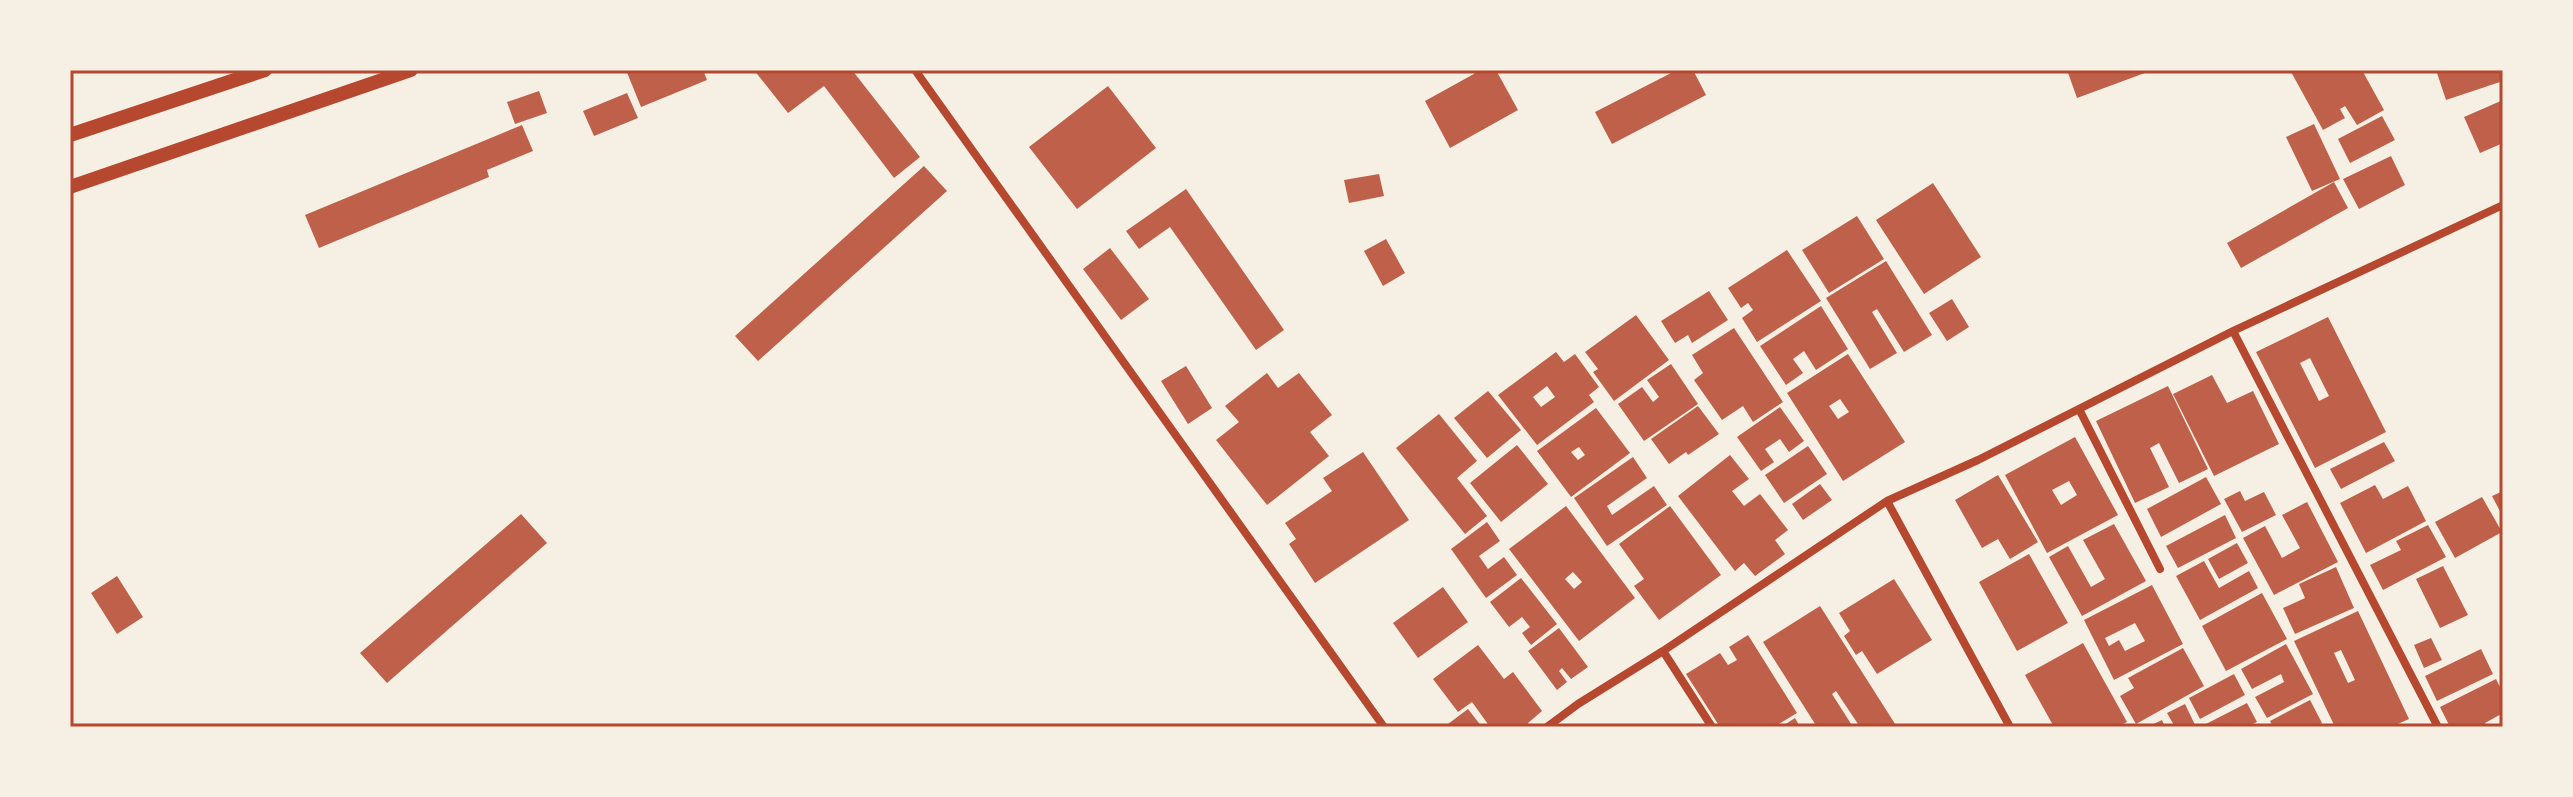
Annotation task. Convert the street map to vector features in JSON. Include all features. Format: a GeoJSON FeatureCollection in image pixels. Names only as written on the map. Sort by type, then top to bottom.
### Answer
{"type":"FeatureCollection","features":[{"type":"Feature","properties":{"kind":"street"},"geometry":{"type":"LineString","coordinates":[[70,135],[265,70]]}},
{"type":"Feature","properties":{"kind":"street"},"geometry":{"type":"LineString","coordinates":[[70,187],[411,70]]}},
{"type":"Feature","properties":{"kind":"street"},"geometry":{"type":"LineString","coordinates":[[915,70],[1384,727]]}},
{"type":"Feature","properties":{"kind":"street"},"geometry":{"type":"LineString","coordinates":[[1547,727],[1887,501],[1978,460],[2233,331],[2503,205]]}},
{"type":"Feature","properties":{"kind":"street"},"geometry":{"type":"LineString","coordinates":[[2233,331],[2438,727]]}},
{"type":"Feature","properties":{"kind":"street"},"geometry":{"type":"LineString","coordinates":[[2079,409],[2160,569]]}},
{"type":"Feature","properties":{"kind":"street"},"geometry":{"type":"LineString","coordinates":[[1887,501],[2010,727]]}},
{"type":"Feature","properties":{"kind":"street"},"geometry":{"type":"LineString","coordinates":[[1663,651],[1712,727]]}},
{"type":"Feature","properties":{"kind":"building"},"geometry":{"type":"Polygon","coordinates":[[[626,70],[703,70],[707,80],[641,107],[626,70]]]}},
{"type":"Feature","properties":{"kind":"building"},"geometry":{"type":"Polygon","coordinates":[[[754,70],[852,70],[920,157],[894,178],[824,86],[788,113],[754,70]]]}},
{"type":"Feature","properties":{"kind":"building"},"geometry":{"type":"Polygon","coordinates":[[[1481,70],[1496,70],[1518,110],[1450,148],[1425,101],[1481,70]]]}},
{"type":"Feature","properties":{"kind":"building"},"geometry":{"type":"Polygon","coordinates":[[[1677,70],[1693,70],[1706,95],[1612,144],[1595,112],[1677,70]]]}},
{"type":"Feature","properties":{"kind":"building"},"geometry":{"type":"Polygon","coordinates":[[[2067,70],[2153,70],[2077,98],[2067,70]]]}},
{"type":"Feature","properties":{"kind":"building"},"geometry":{"type":"Polygon","coordinates":[[[2290,70],[2362,70],[2384,110],[2357,125],[2345,106],[2340,109],[2345,118],[2323,130],[2290,70]]]}},
{"type":"Feature","properties":{"kind":"building"},"geometry":{"type":"Polygon","coordinates":[[[2436,70],[2503,70],[2503,81],[2446,100],[2436,70]]]}},
{"type":"Feature","properties":{"kind":"building"},"geometry":{"type":"Polygon","coordinates":[[[1108,86],[1156,148],[1077,209],[1029,147],[1108,86]]]}},
{"type":"Feature","properties":{"kind":"building"},"geometry":{"type":"Polygon","coordinates":[[[539,91],[547,113],[515,124],[507,102],[539,91]]]}},
{"type":"Feature","properties":{"kind":"building"},"geometry":{"type":"Polygon","coordinates":[[[627,93],[638,118],[594,136],[583,111],[627,93]]]}},
{"type":"Feature","properties":{"kind":"building"},"geometry":{"type":"Polygon","coordinates":[[[2503,100],[2503,143],[2480,153],[2464,117],[2503,100]]]}},
{"type":"Feature","properties":{"kind":"building"},"geometry":{"type":"Polygon","coordinates":[[[2382,116],[2395,140],[2350,163],[2338,139],[2382,116]]]}},
{"type":"Feature","properties":{"kind":"building"},"geometry":{"type":"Polygon","coordinates":[[[2314,124],[2340,179],[2312,191],[2286,137],[2314,124]]]}},
{"type":"Feature","properties":{"kind":"building"},"geometry":{"type":"Polygon","coordinates":[[[522,125],[533,151],[487,170],[489,177],[319,248],[305,215],[522,125]]]}},
{"type":"Feature","properties":{"kind":"building"},"geometry":{"type":"Polygon","coordinates":[[[2391,156],[2405,185],[2359,209],[2343,179],[2391,156]]]}},
{"type":"Feature","properties":{"kind":"building"},"geometry":{"type":"Polygon","coordinates":[[[924,166],[947,191],[758,361],[735,336],[924,166]]]}},
{"type":"Feature","properties":{"kind":"building"},"geometry":{"type":"Polygon","coordinates":[[[1379,174],[1384,196],[1349,203],[1344,180],[1379,174]]]}},
{"type":"Feature","properties":{"kind":"building"},"geometry":{"type":"Polygon","coordinates":[[[2334,182],[2348,208],[2241,268],[2227,243],[2334,182]]]}},
{"type":"Feature","properties":{"kind":"building"},"geometry":{"type":"Polygon","coordinates":[[[1933,183],[1981,257],[1924,294],[1876,220],[1933,183]]]}},
{"type":"Feature","properties":{"kind":"building"},"geometry":{"type":"Polygon","coordinates":[[[1186,189],[1284,330],[1256,350],[1170,227],[1139,249],[1126,231],[1186,189]]]}},
{"type":"Feature","properties":{"kind":"building"},"geometry":{"type":"Polygon","coordinates":[[[1857,216],[1884,259],[1829,293],[1802,250],[1857,216]]]}},
{"type":"Feature","properties":{"kind":"building"},"geometry":{"type":"Polygon","coordinates":[[[1386,239],[1405,273],[1383,286],[1364,251],[1386,239]]]}},
{"type":"Feature","properties":{"kind":"building"},"geometry":{"type":"Polygon","coordinates":[[[1110,248],[1149,299],[1121,320],[1083,269],[1110,248]]]}},
{"type":"Feature","properties":{"kind":"building"},"geometry":{"type":"Polygon","coordinates":[[[1787,250],[1821,301],[1757,342],[1742,318],[1753,310],[1748,303],[1741,308],[1728,288],[1787,250]]]}},
{"type":"Feature","properties":{"kind":"building"},"geometry":{"type":"Polygon","coordinates":[[[1886,261],[1932,335],[1904,352],[1877,309],[1872,312],[1897,353],[1870,369],[1826,298],[1886,261]]]}},
{"type":"Feature","properties":{"kind":"building"},"geometry":{"type":"Polygon","coordinates":[[[1709,291],[1728,320],[1692,343],[1688,335],[1675,343],[1661,321],[1709,291]]]}},
{"type":"Feature","properties":{"kind":"building"},"geometry":{"type":"Polygon","coordinates":[[[1952,299],[1969,327],[1947,341],[1929,313],[1952,299]]]}},
{"type":"Feature","properties":{"kind":"building"},"geometry":{"type":"Polygon","coordinates":[[[1821,306],[1848,349],[1816,370],[1804,351],[1793,359],[1803,373],[1786,385],[1760,346],[1821,306]]]}},
{"type":"Feature","properties":{"kind":"building"},"geometry":{"type":"Polygon","coordinates":[[[1636,315],[1669,360],[1614,401],[1593,372],[1598,369],[1585,352],[1636,315]]]}},
{"type":"Feature","properties":{"kind":"building"},"geometry":{"type":"Polygon","coordinates":[[[2328,317],[2386,432],[2315,468],[2256,352],[2328,317]],[[2310,358],[2300,363],[2319,401],[2329,396],[2310,358]]]}},
{"type":"Feature","properties":{"kind":"building"},"geometry":{"type":"Polygon","coordinates":[[[1734,328],[1783,402],[1753,422],[1743,406],[1722,420],[1694,380],[1703,373],[1692,355],[1734,328]]]}},
{"type":"Feature","properties":{"kind":"building"},"geometry":{"type":"Polygon","coordinates":[[[1556,352],[1564,362],[1575,354],[1599,387],[1589,395],[1594,402],[1537,445],[1498,395],[1556,352]],[[1547,386],[1533,397],[1541,407],[1555,397],[1547,386]]]}},
{"type":"Feature","properties":{"kind":"building"},"geometry":{"type":"Polygon","coordinates":[[[1848,354],[1905,442],[1843,481],[1787,393],[1848,354]],[[1840,399],[1829,406],[1838,419],[1849,412],[1840,399]]]}},
{"type":"Feature","properties":{"kind":"building"},"geometry":{"type":"Polygon","coordinates":[[[1671,364],[1698,404],[1644,441],[1618,404],[1642,387],[1653,402],[1659,397],[1647,380],[1671,364]]]}},
{"type":"Feature","properties":{"kind":"building"},"geometry":{"type":"Polygon","coordinates":[[[1186,366],[1212,408],[1188,424],[1161,381],[1186,366]]]}},
{"type":"Feature","properties":{"kind":"building"},"geometry":{"type":"Polygon","coordinates":[[[1267,373],[1278,388],[1299,373],[1332,415],[1310,432],[1329,456],[1267,505],[1216,440],[1239,422],[1225,406],[1267,373]]]}},
{"type":"Feature","properties":{"kind":"building"},"geometry":{"type":"Polygon","coordinates":[[[2212,375],[2227,403],[2253,391],[2279,444],[2214,476],[2173,394],[2212,375]]]}},
{"type":"Feature","properties":{"kind":"building"},"geometry":{"type":"Polygon","coordinates":[[[2168,386],[2208,469],[2179,483],[2159,443],[2150,448],[2169,487],[2135,503],[2096,421],[2168,386]]]}},
{"type":"Feature","properties":{"kind":"building"},"geometry":{"type":"Polygon","coordinates":[[[1488,391],[1521,430],[1487,458],[1454,418],[1488,391]]]}},
{"type":"Feature","properties":{"kind":"building"},"geometry":{"type":"Polygon","coordinates":[[[1698,406],[1719,434],[1669,464],[1651,439],[1698,406]]]}},
{"type":"Feature","properties":{"kind":"building"},"geometry":{"type":"Polygon","coordinates":[[[1780,407],[1804,441],[1789,452],[1780,439],[1765,449],[1774,462],[1761,471],[1737,437],[1780,407]]]}},
{"type":"Feature","properties":{"kind":"building"},"geometry":{"type":"Polygon","coordinates":[[[1596,408],[1630,453],[1571,497],[1537,451],[1596,408]],[[1579,447],[1571,452],[1578,460],[1585,455],[1579,447]]]}},
{"type":"Feature","properties":{"kind":"building"},"geometry":{"type":"Polygon","coordinates":[[[1439,414],[1477,461],[1457,478],[1487,516],[1465,534],[1396,448],[1439,414]]]}},
{"type":"Feature","properties":{"kind":"building"},"geometry":{"type":"Polygon","coordinates":[[[2075,437],[2118,515],[2047,553],[2005,475],[2075,437]],[[2069,481],[2052,490],[2061,505],[2077,495],[2069,481]]]}},
{"type":"Feature","properties":{"kind":"building"},"geometry":{"type":"Polygon","coordinates":[[[2384,442],[2395,461],[2341,489],[2330,469],[2384,442]]]}},
{"type":"Feature","properties":{"kind":"building"},"geometry":{"type":"Polygon","coordinates":[[[1517,445],[1548,484],[1501,522],[1470,483],[1517,445]]]}},
{"type":"Feature","properties":{"kind":"building"},"geometry":{"type":"Polygon","coordinates":[[[1808,446],[1827,474],[1784,503],[1765,475],[1808,446]]]}},
{"type":"Feature","properties":{"kind":"building"},"geometry":{"type":"Polygon","coordinates":[[[1363,452],[1409,520],[1315,583],[1289,544],[1296,539],[1285,523],[1332,491],[1323,478],[1363,452]]]}},
{"type":"Feature","properties":{"kind":"building"},"geometry":{"type":"Polygon","coordinates":[[[1730,455],[1749,479],[1732,491],[1744,506],[1760,494],[1788,530],[1775,540],[1785,554],[1755,576],[1744,563],[1735,571],[1678,496],[1730,455]]]}},
{"type":"Feature","properties":{"kind":"building"},"geometry":{"type":"Polygon","coordinates":[[[1633,457],[1647,478],[1607,506],[1612,515],[1654,486],[1667,505],[1607,546],[1574,498],[1633,457]]]}},
{"type":"Feature","properties":{"kind":"building"},"geometry":{"type":"Polygon","coordinates":[[[1998,475],[2038,542],[2010,559],[1998,539],[1982,548],[1955,500],[1998,475]]]}},
{"type":"Feature","properties":{"kind":"building"},"geometry":{"type":"Polygon","coordinates":[[[2206,477],[2221,504],[2161,537],[2147,509],[2206,477]]]}},
{"type":"Feature","properties":{"kind":"building"},"geometry":{"type":"Polygon","coordinates":[[[1820,484],[1832,500],[1803,520],[1792,504],[1820,484]]]}},
{"type":"Feature","properties":{"kind":"building"},"geometry":{"type":"Polygon","coordinates":[[[2375,485],[2383,499],[2408,486],[2426,521],[2366,553],[2340,503],[2375,485]]]}},
{"type":"Feature","properties":{"kind":"building"},"geometry":{"type":"Polygon","coordinates":[[[2240,491],[2245,501],[2264,492],[2276,515],[2242,532],[2224,499],[2240,491]]]}},
{"type":"Feature","properties":{"kind":"building"},"geometry":{"type":"Polygon","coordinates":[[[2503,491],[2503,517],[2492,496],[2503,491]]]}},
{"type":"Feature","properties":{"kind":"building"},"geometry":{"type":"Polygon","coordinates":[[[2482,497],[2502,532],[2455,558],[2435,522],[2482,497]]]}},
{"type":"Feature","properties":{"kind":"building"},"geometry":{"type":"Polygon","coordinates":[[[2307,502],[2338,562],[2274,595],[2243,538],[2265,526],[2282,558],[2300,548],[2282,515],[2307,502]]]}},
{"type":"Feature","properties":{"kind":"building"},"geometry":{"type":"Polygon","coordinates":[[[1566,506],[1635,598],[1579,641],[1509,549],[1566,506]],[[1573,572],[1565,579],[1574,589],[1582,582],[1573,572]]]}},
{"type":"Feature","properties":{"kind":"building"},"geometry":{"type":"Polygon","coordinates":[[[1670,506],[1721,575],[1659,620],[1634,586],[1644,579],[1619,544],[1670,506]]]}},
{"type":"Feature","properties":{"kind":"building"},"geometry":{"type":"Polygon","coordinates":[[[521,514],[547,543],[387,683],[360,653],[521,514]]]}},
{"type":"Feature","properties":{"kind":"building"},"geometry":{"type":"Polygon","coordinates":[[[2225,515],[2236,538],[2178,568],[2166,546],[2225,515]]]}},
{"type":"Feature","properties":{"kind":"building"},"geometry":{"type":"Polygon","coordinates":[[[1487,522],[1500,541],[1479,556],[1488,569],[1504,557],[1517,575],[1486,598],[1451,549],[1487,522]]]}},
{"type":"Feature","properties":{"kind":"building"},"geometry":{"type":"Polygon","coordinates":[[[2114,524],[2146,581],[2082,616],[2049,557],[2068,546],[2091,587],[2105,579],[2083,540],[2114,524]]]}},
{"type":"Feature","properties":{"kind":"building"},"geometry":{"type":"Polygon","coordinates":[[[2428,525],[2446,557],[2383,590],[2370,565],[2401,550],[2396,541],[2428,525]]]}},
{"type":"Feature","properties":{"kind":"building"},"geometry":{"type":"Polygon","coordinates":[[[2237,543],[2248,563],[2219,579],[2208,559],[2237,543]]]}},
{"type":"Feature","properties":{"kind":"building"},"geometry":{"type":"Polygon","coordinates":[[[2029,554],[2068,623],[2017,651],[1979,582],[2029,554]]]}},
{"type":"Feature","properties":{"kind":"building"},"geometry":{"type":"Polygon","coordinates":[[[2204,561],[2219,588],[2249,571],[2258,588],[2200,620],[2176,576],[2204,561]]]}},
{"type":"Feature","properties":{"kind":"building"},"geometry":{"type":"Polygon","coordinates":[[[2443,566],[2468,615],[2440,628],[2416,579],[2443,566]]]}},
{"type":"Feature","properties":{"kind":"building"},"geometry":{"type":"Polygon","coordinates":[[[2336,567],[2354,608],[2295,634],[2283,608],[2305,598],[2299,584],[2336,567]]]}},
{"type":"Feature","properties":{"kind":"building"},"geometry":{"type":"Polygon","coordinates":[[[117,576],[143,617],[117,634],[91,593],[117,576]]]}},
{"type":"Feature","properties":{"kind":"building"},"geometry":{"type":"Polygon","coordinates":[[[1521,578],[1557,624],[1531,645],[1522,633],[1530,627],[1522,617],[1509,627],[1490,602],[1521,578]]]}},
{"type":"Feature","properties":{"kind":"building"},"geometry":{"type":"Polygon","coordinates":[[[1894,579],[1932,640],[1877,674],[1862,651],[1856,655],[1844,636],[1850,631],[1839,613],[1894,579]]]}},
{"type":"Feature","properties":{"kind":"building"},"geometry":{"type":"Polygon","coordinates":[[[2152,585],[2183,644],[2114,680],[2084,620],[2152,585]],[[2135,623],[2105,638],[2109,646],[2119,640],[2125,651],[2145,641],[2135,623]]]}},
{"type":"Feature","properties":{"kind":"building"},"geometry":{"type":"Polygon","coordinates":[[[1443,587],[1468,622],[1418,658],[1393,623],[1443,587]]]}},
{"type":"Feature","properties":{"kind":"building"},"geometry":{"type":"Polygon","coordinates":[[[2262,593],[2287,639],[2226,671],[2202,626],[2262,593]]]}},
{"type":"Feature","properties":{"kind":"building"},"geometry":{"type":"Polygon","coordinates":[[[1820,606],[1897,727],[1860,727],[1836,691],[1832,694],[1853,727],[1817,727],[1763,642],[1820,606]]]}},
{"type":"Feature","properties":{"kind":"building"},"geometry":{"type":"Polygon","coordinates":[[[2358,611],[2409,719],[2391,727],[2335,727],[2294,641],[2358,611]],[[2341,650],[2334,653],[2348,683],[2355,680],[2341,650]]]}},
{"type":"Feature","properties":{"kind":"building"},"geometry":{"type":"Polygon","coordinates":[[[1559,628],[1588,667],[1571,679],[1562,668],[1559,671],[1567,682],[1557,690],[1528,651],[1559,628]]]}},
{"type":"Feature","properties":{"kind":"building"},"geometry":{"type":"Polygon","coordinates":[[[1748,635],[1797,713],[1774,727],[1720,727],[1686,674],[1720,653],[1728,665],[1737,660],[1729,647],[1748,635]]]}},
{"type":"Feature","properties":{"kind":"building"},"geometry":{"type":"Polygon","coordinates":[[[2431,638],[2442,660],[2424,668],[2414,645],[2431,638]]]}},
{"type":"Feature","properties":{"kind":"building"},"geometry":{"type":"Polygon","coordinates":[[[2083,643],[2127,722],[2117,727],[2054,727],[2025,675],[2083,643]]]}},
{"type":"Feature","properties":{"kind":"building"},"geometry":{"type":"Polygon","coordinates":[[[2286,644],[2313,694],[2267,718],[2255,697],[2284,682],[2281,674],[2252,689],[2241,669],[2286,644]]]}},
{"type":"Feature","properties":{"kind":"building"},"geometry":{"type":"Polygon","coordinates":[[[1478,645],[1504,679],[1513,672],[1542,711],[1528,723],[1530,727],[1490,727],[1472,702],[1458,712],[1433,679],[1478,645]]]}},
{"type":"Feature","properties":{"kind":"building"},"geometry":{"type":"Polygon","coordinates":[[[2183,648],[2204,686],[2136,724],[2120,696],[2134,688],[2128,678],[2183,648]]]}},
{"type":"Feature","properties":{"kind":"building"},"geometry":{"type":"Polygon","coordinates":[[[2481,649],[2493,674],[2437,701],[2425,676],[2481,649]]]}},
{"type":"Feature","properties":{"kind":"building"},"geometry":{"type":"Polygon","coordinates":[[[2234,674],[2245,695],[2200,719],[2189,698],[2234,674]]]}},
{"type":"Feature","properties":{"kind":"building"},"geometry":{"type":"Polygon","coordinates":[[[2496,679],[2503,693],[2503,713],[2485,723],[2487,727],[2450,727],[2440,707],[2496,679]]]}},
{"type":"Feature","properties":{"kind":"building"},"geometry":{"type":"Polygon","coordinates":[[[2310,700],[2322,723],[2314,727],[2273,727],[2270,721],[2310,700]]]}},
{"type":"Feature","properties":{"kind":"building"},"geometry":{"type":"Polygon","coordinates":[[[2247,703],[2257,722],[2246,727],[2205,727],[2204,725],[2247,703]]]}},
{"type":"Feature","properties":{"kind":"building"},"geometry":{"type":"Polygon","coordinates":[[[2185,704],[2196,727],[2175,727],[2167,713],[2185,704]]]}},
{"type":"Feature","properties":{"kind":"building"},"geometry":{"type":"Polygon","coordinates":[[[1468,709],[1482,727],[1444,727],[1468,709]]]}},
{"type":"Feature","properties":{"kind":"building"},"geometry":{"type":"Polygon","coordinates":[[[1795,718],[1800,727],[1781,727],[1795,718]]]}},
{"type":"Feature","properties":{"kind":"building"},"geometry":{"type":"Polygon","coordinates":[[[2162,720],[2165,727],[2147,727],[2162,720]]]}}]}
